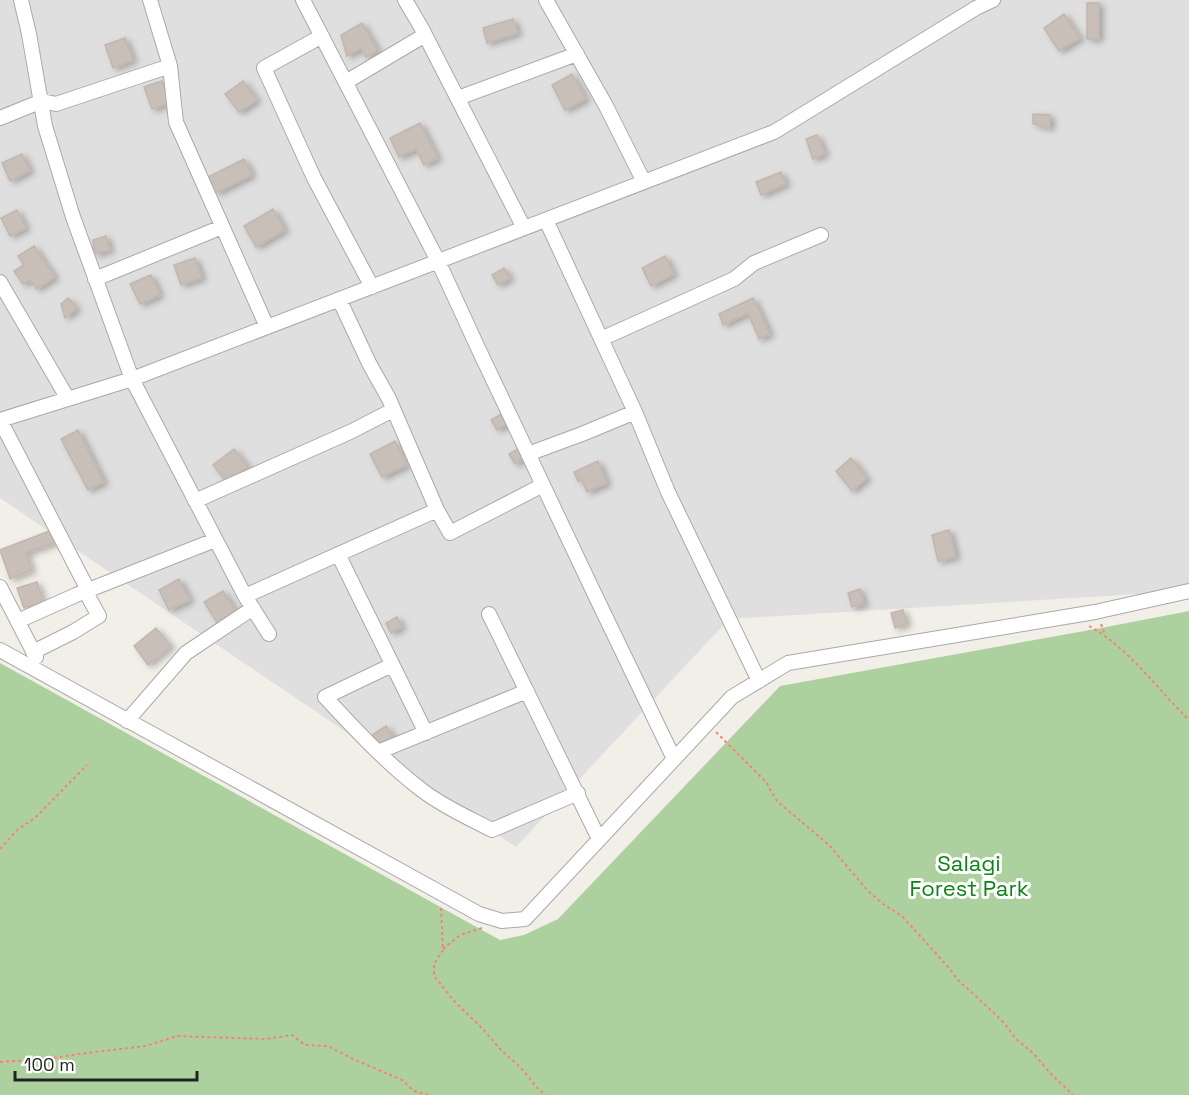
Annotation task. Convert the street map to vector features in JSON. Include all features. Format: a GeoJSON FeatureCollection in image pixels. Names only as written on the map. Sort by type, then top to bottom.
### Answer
{"type":"FeatureCollection","features":[{"type":"Feature","properties":{"kind":"street"},"geometry":{"type":"LineString","coordinates":[[21,0],[45,126],[69,205],[132,379],[245,596],[269,633]]}},
{"type":"Feature","properties":{"kind":"street"},"geometry":{"type":"LineString","coordinates":[[150,0],[170,66],[176,122],[267,327]]}},
{"type":"Feature","properties":{"kind":"street"},"geometry":{"type":"LineString","coordinates":[[303,0],[438,261],[674,759]]}},
{"type":"Feature","properties":{"kind":"street"},"geometry":{"type":"LineString","coordinates":[[405,0],[524,228]]}},
{"type":"Feature","properties":{"kind":"street"},"geometry":{"type":"LineString","coordinates":[[546,0],[606,106],[644,182]]}},
{"type":"Feature","properties":{"kind":"street"},"geometry":{"type":"LineString","coordinates":[[33,652],[99,616],[89,598],[88,590],[0,420],[132,379],[774,132],[976,8],[993,0]]}},
{"type":"Feature","properties":{"kind":"street"},"geometry":{"type":"LineString","coordinates":[[346,82],[425,35]]}},
{"type":"Feature","properties":{"kind":"street"},"geometry":{"type":"LineString","coordinates":[[322,36],[264,68],[314,178],[372,287]]}},
{"type":"Feature","properties":{"kind":"street"},"geometry":{"type":"LineString","coordinates":[[458,98],[576,54]]}},
{"type":"Feature","properties":{"kind":"street"},"geometry":{"type":"LineString","coordinates":[[0,118],[42,101],[56,104],[170,66]]}},
{"type":"Feature","properties":{"kind":"street"},"geometry":{"type":"LineString","coordinates":[[546,220],[635,412],[668,492],[759,681]]}},
{"type":"Feature","properties":{"kind":"street"},"geometry":{"type":"LineString","coordinates":[[95,279],[222,227]]}},
{"type":"Feature","properties":{"kind":"street"},"geometry":{"type":"LineString","coordinates":[[601,339],[734,279],[754,263],[821,235]]}},
{"type":"Feature","properties":{"kind":"street"},"geometry":{"type":"LineString","coordinates":[[0,282],[68,399]]}},
{"type":"Feature","properties":{"kind":"street"},"geometry":{"type":"LineString","coordinates":[[339,299],[389,399],[437,510],[450,533],[543,484]]}},
{"type":"Feature","properties":{"kind":"street"},"geometry":{"type":"LineString","coordinates":[[195,501],[350,432],[393,410]]}},
{"type":"Feature","properties":{"kind":"street"},"geometry":{"type":"LineString","coordinates":[[528,454],[635,412]]}},
{"type":"Feature","properties":{"kind":"street"},"geometry":{"type":"LineString","coordinates":[[245,596],[437,510]]}},
{"type":"Feature","properties":{"kind":"street"},"geometry":{"type":"LineString","coordinates":[[18,621],[88,590],[215,540]]}},
{"type":"Feature","properties":{"kind":"street"},"geometry":{"type":"LineString","coordinates":[[338,554],[426,733]]}},
{"type":"Feature","properties":{"kind":"street"},"geometry":{"type":"LineString","coordinates":[[0,587],[46,676]]}},
{"type":"Feature","properties":{"kind":"street"},"geometry":{"type":"LineString","coordinates":[[0,650],[479,914],[502,921],[525,919],[732,697],[788,663],[1076,616],[1189,591]]}},
{"type":"Feature","properties":{"kind":"street"},"geometry":{"type":"LineString","coordinates":[[127,721],[186,653],[253,608]]}},
{"type":"Feature","properties":{"kind":"street"},"geometry":{"type":"LineString","coordinates":[[489,614],[599,839]]}},
{"type":"Feature","properties":{"kind":"street"},"geometry":{"type":"LineString","coordinates":[[392,665],[325,697],[378,752],[424,792],[492,830],[578,793]]}},
{"type":"Feature","properties":{"kind":"street"},"geometry":{"type":"LineString","coordinates":[[378,752],[527,691]]}},
{"type":"Feature","properties":{"kind":"path"},"geometry":{"type":"LineString","coordinates":[[1076,616],[1105,635],[1139,666],[1189,720]]}},
{"type":"Feature","properties":{"kind":"path"},"geometry":{"type":"LineString","coordinates":[[708,724],[766,782],[777,801],[830,846],[867,890],[902,916],[958,980],[993,1012],[1016,1039],[1034,1054],[1073,1095]]}},
{"type":"Feature","properties":{"kind":"path"},"geometry":{"type":"LineString","coordinates":[[0,849],[17,830],[34,818],[87,765]]}},
{"type":"Feature","properties":{"kind":"path"},"geometry":{"type":"LineString","coordinates":[[440,892],[443,949]]}},
{"type":"Feature","properties":{"kind":"path"},"geometry":{"type":"LineString","coordinates":[[502,921],[460,935],[443,949],[434,964],[434,976],[454,1001],[546,1095]]}},
{"type":"Feature","properties":{"kind":"path"},"geometry":{"type":"LineString","coordinates":[[0,1062],[47,1059],[146,1046],[177,1036],[265,1039],[292,1035],[305,1046],[328,1046],[402,1080],[414,1091],[428,1095]]}},
{"type":"Feature","properties":{"kind":"shaded area"},"geometry":{"type":"Polygon","coordinates":[[[0,0],[1189,0],[1189,591],[729,619],[516,847],[0,498],[0,0]]]}},
{"type":"Feature","properties":{"kind":"green space","name":"Salagi Forest Park"},"geometry":{"type":"Polygon","coordinates":[[[1189,611],[1189,1095],[0,1095],[0,663],[500,940],[524,935],[558,919],[780,686],[1189,611]]]}},
{"type":"Feature","properties":{"kind":"building"},"geometry":{"type":"Polygon","coordinates":[[[1087,3],[1099,3],[1099,39],[1087,39],[1087,3]]]}},
{"type":"Feature","properties":{"kind":"building"},"geometry":{"type":"Polygon","coordinates":[[[1064,14],[1080,38],[1059,51],[1044,28],[1064,14]]]}},
{"type":"Feature","properties":{"kind":"building"},"geometry":{"type":"Polygon","coordinates":[[[513,19],[518,33],[487,43],[483,28],[513,19]]]}},
{"type":"Feature","properties":{"kind":"building"},"geometry":{"type":"Polygon","coordinates":[[[362,23],[378,51],[366,57],[361,48],[347,56],[341,35],[362,23]]]}},
{"type":"Feature","properties":{"kind":"building"},"geometry":{"type":"Polygon","coordinates":[[[125,38],[133,60],[113,68],[105,45],[125,38]]]}},
{"type":"Feature","properties":{"kind":"building"},"geometry":{"type":"Polygon","coordinates":[[[572,74],[586,99],[565,110],[552,85],[572,74]]]}},
{"type":"Feature","properties":{"kind":"building"},"geometry":{"type":"Polygon","coordinates":[[[162,81],[170,103],[152,109],[144,87],[162,81]]]}},
{"type":"Feature","properties":{"kind":"building"},"geometry":{"type":"Polygon","coordinates":[[[243,81],[257,100],[239,112],[225,94],[243,81]]]}},
{"type":"Feature","properties":{"kind":"building"},"geometry":{"type":"Polygon","coordinates":[[[1033,114],[1050,115],[1050,128],[1033,124],[1033,114]]]}},
{"type":"Feature","properties":{"kind":"building"},"geometry":{"type":"Polygon","coordinates":[[[420,123],[438,158],[424,165],[416,149],[399,157],[390,138],[420,123]]]}},
{"type":"Feature","properties":{"kind":"building"},"geometry":{"type":"Polygon","coordinates":[[[817,135],[825,154],[813,159],[806,139],[817,135]]]}},
{"type":"Feature","properties":{"kind":"building"},"geometry":{"type":"Polygon","coordinates":[[[22,154],[30,171],[10,181],[2,163],[22,154]]]}},
{"type":"Feature","properties":{"kind":"building"},"geometry":{"type":"Polygon","coordinates":[[[244,159],[252,175],[216,193],[208,177],[244,159]]]}},
{"type":"Feature","properties":{"kind":"building"},"geometry":{"type":"Polygon","coordinates":[[[781,172],[786,184],[761,195],[756,182],[781,172]]]}},
{"type":"Feature","properties":{"kind":"building"},"geometry":{"type":"Polygon","coordinates":[[[273,209],[285,230],[256,247],[244,226],[273,209]]]}},
{"type":"Feature","properties":{"kind":"building"},"geometry":{"type":"Polygon","coordinates":[[[17,210],[26,228],[10,236],[1,218],[17,210]]]}},
{"type":"Feature","properties":{"kind":"building"},"geometry":{"type":"Polygon","coordinates":[[[106,236],[110,250],[94,254],[93,240],[106,236]]]}},
{"type":"Feature","properties":{"kind":"building"},"geometry":{"type":"Polygon","coordinates":[[[34,246],[55,277],[37,289],[30,280],[23,284],[14,271],[24,265],[18,256],[34,246]]]}},
{"type":"Feature","properties":{"kind":"building"},"geometry":{"type":"Polygon","coordinates":[[[665,256],[674,274],[651,286],[642,268],[665,256]]]}},
{"type":"Feature","properties":{"kind":"building"},"geometry":{"type":"Polygon","coordinates":[[[195,258],[202,278],[181,285],[174,265],[195,258]]]}},
{"type":"Feature","properties":{"kind":"building"},"geometry":{"type":"Polygon","coordinates":[[[504,268],[510,278],[498,285],[492,275],[504,268]]]}},
{"type":"Feature","properties":{"kind":"building"},"geometry":{"type":"Polygon","coordinates":[[[151,275],[160,295],[140,304],[130,284],[151,275]]]}},
{"type":"Feature","properties":{"kind":"building"},"geometry":{"type":"Polygon","coordinates":[[[68,298],[77,308],[65,318],[61,304],[68,298]]]}},
{"type":"Feature","properties":{"kind":"building"},"geometry":{"type":"Polygon","coordinates":[[[753,298],[770,334],[759,339],[748,313],[723,325],[719,314],[753,298]]]}},
{"type":"Feature","properties":{"kind":"building"},"geometry":{"type":"Polygon","coordinates":[[[503,413],[509,423],[497,430],[491,420],[503,413]]]}},
{"type":"Feature","properties":{"kind":"building"},"geometry":{"type":"Polygon","coordinates":[[[78,430],[104,482],[88,490],[61,439],[78,430]]]}},
{"type":"Feature","properties":{"kind":"building"},"geometry":{"type":"Polygon","coordinates":[[[395,441],[407,465],[382,477],[370,454],[395,441]]]}},
{"type":"Feature","properties":{"kind":"building"},"geometry":{"type":"Polygon","coordinates":[[[521,447],[527,456],[515,464],[509,454],[521,447]]]}},
{"type":"Feature","properties":{"kind":"building"},"geometry":{"type":"Polygon","coordinates":[[[234,449],[248,467],[227,483],[213,465],[234,449]]]}},
{"type":"Feature","properties":{"kind":"building"},"geometry":{"type":"Polygon","coordinates":[[[851,458],[867,478],[852,491],[836,471],[851,458]]]}},
{"type":"Feature","properties":{"kind":"building"},"geometry":{"type":"Polygon","coordinates":[[[598,461],[607,483],[587,492],[582,480],[578,481],[574,472],[598,461]]]}},
{"type":"Feature","properties":{"kind":"building"},"geometry":{"type":"Polygon","coordinates":[[[52,530],[56,542],[26,553],[32,570],[10,579],[0,550],[52,530]]]}},
{"type":"Feature","properties":{"kind":"building"},"geometry":{"type":"Polygon","coordinates":[[[949,530],[956,557],[938,561],[932,535],[949,530]]]}},
{"type":"Feature","properties":{"kind":"building"},"geometry":{"type":"Polygon","coordinates":[[[179,579],[190,600],[169,610],[159,590],[179,579]]]}},
{"type":"Feature","properties":{"kind":"building"},"geometry":{"type":"Polygon","coordinates":[[[37,582],[43,602],[24,608],[17,588],[37,582]]]}},
{"type":"Feature","properties":{"kind":"building"},"geometry":{"type":"Polygon","coordinates":[[[860,589],[864,604],[852,607],[848,593],[860,589]]]}},
{"type":"Feature","properties":{"kind":"building"},"geometry":{"type":"Polygon","coordinates":[[[223,591],[237,613],[218,624],[204,602],[223,591]]]}},
{"type":"Feature","properties":{"kind":"building"},"geometry":{"type":"Polygon","coordinates":[[[903,610],[907,624],[895,628],[891,613],[903,610]]]}},
{"type":"Feature","properties":{"kind":"building"},"geometry":{"type":"Polygon","coordinates":[[[397,617],[402,627],[391,633],[386,623],[397,617]]]}},
{"type":"Feature","properties":{"kind":"building"},"geometry":{"type":"Polygon","coordinates":[[[156,628],[171,646],[148,665],[134,646],[156,628]]]}},
{"type":"Feature","properties":{"kind":"building"},"geometry":{"type":"Polygon","coordinates":[[[386,726],[394,739],[380,747],[372,735],[386,726]]]}}]}
